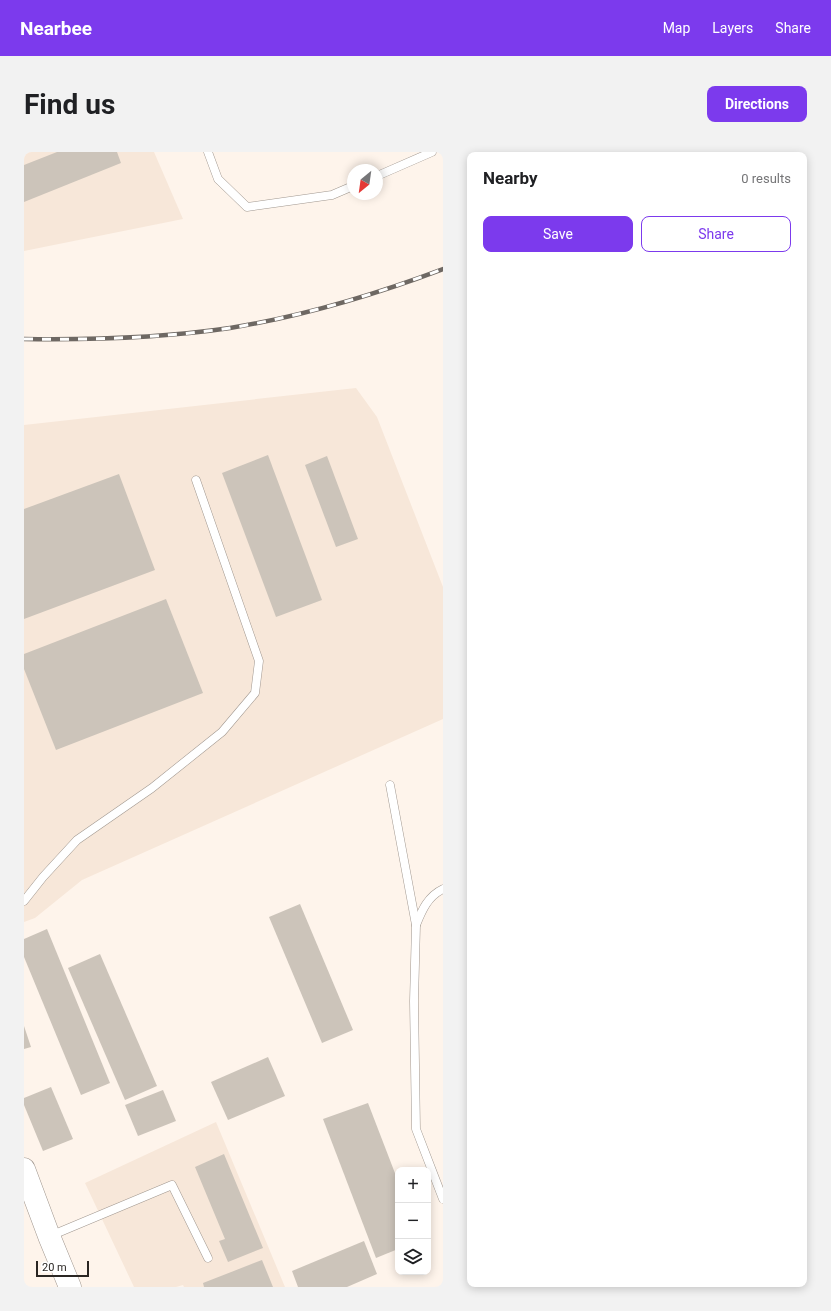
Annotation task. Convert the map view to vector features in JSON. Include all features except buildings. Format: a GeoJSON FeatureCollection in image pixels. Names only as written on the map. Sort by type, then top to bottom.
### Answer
{"type":"FeatureCollection","features":[{"type":"Feature","properties":{"kind":"main road"},"geometry":{"type":"LineString","coordinates":[[24,1169],[70,1287]]}},
{"type":"Feature","properties":{"kind":"lane"},"geometry":{"type":"LineString","coordinates":[[208,152],[218,179],[247,207],[332,195],[347,189]]}},
{"type":"Feature","properties":{"kind":"lane"},"geometry":{"type":"LineString","coordinates":[[383,173],[432,152]]}},
{"type":"Feature","properties":{"kind":"lane"},"geometry":{"type":"LineString","coordinates":[[24,901],[43,877],[77,840],[152,788],[222,732],[255,693],[259,661],[196,480]]}},
{"type":"Feature","properties":{"kind":"lane"},"geometry":{"type":"LineString","coordinates":[[390,785],[416,925],[414,1001],[416,1129],[443,1200]]}},
{"type":"Feature","properties":{"kind":"lane"},"geometry":{"type":"LineString","coordinates":[[416,925],[424,907],[435,892],[443,889]]}},
{"type":"Feature","properties":{"kind":"lane"},"geometry":{"type":"LineString","coordinates":[[49,1236],[172,1185],[208,1258]]}},
{"type":"Feature","properties":{"kind":"shaded area"},"geometry":{"type":"Polygon","coordinates":[[[24,152],[154,152],[183,219],[24,251],[24,152]]]}},
{"type":"Feature","properties":{"kind":"shaded area"},"geometry":{"type":"Polygon","coordinates":[[[356,388],[377,417],[443,587],[443,719],[82,880],[35,918],[24,922],[24,425],[356,388]]]}},
{"type":"Feature","properties":{"kind":"shaded area"},"geometry":{"type":"Polygon","coordinates":[[[216,1122],[285,1287],[184,1287],[183,1285],[176,1287],[134,1287],[85,1183],[216,1122]]]}},
{"type":"Feature","properties":{"kind":"railway"},"geometry":{"type":"LineString","coordinates":[[24,339],[127,338],[230,328],[338,304],[391,288],[443,269]]}}]}
